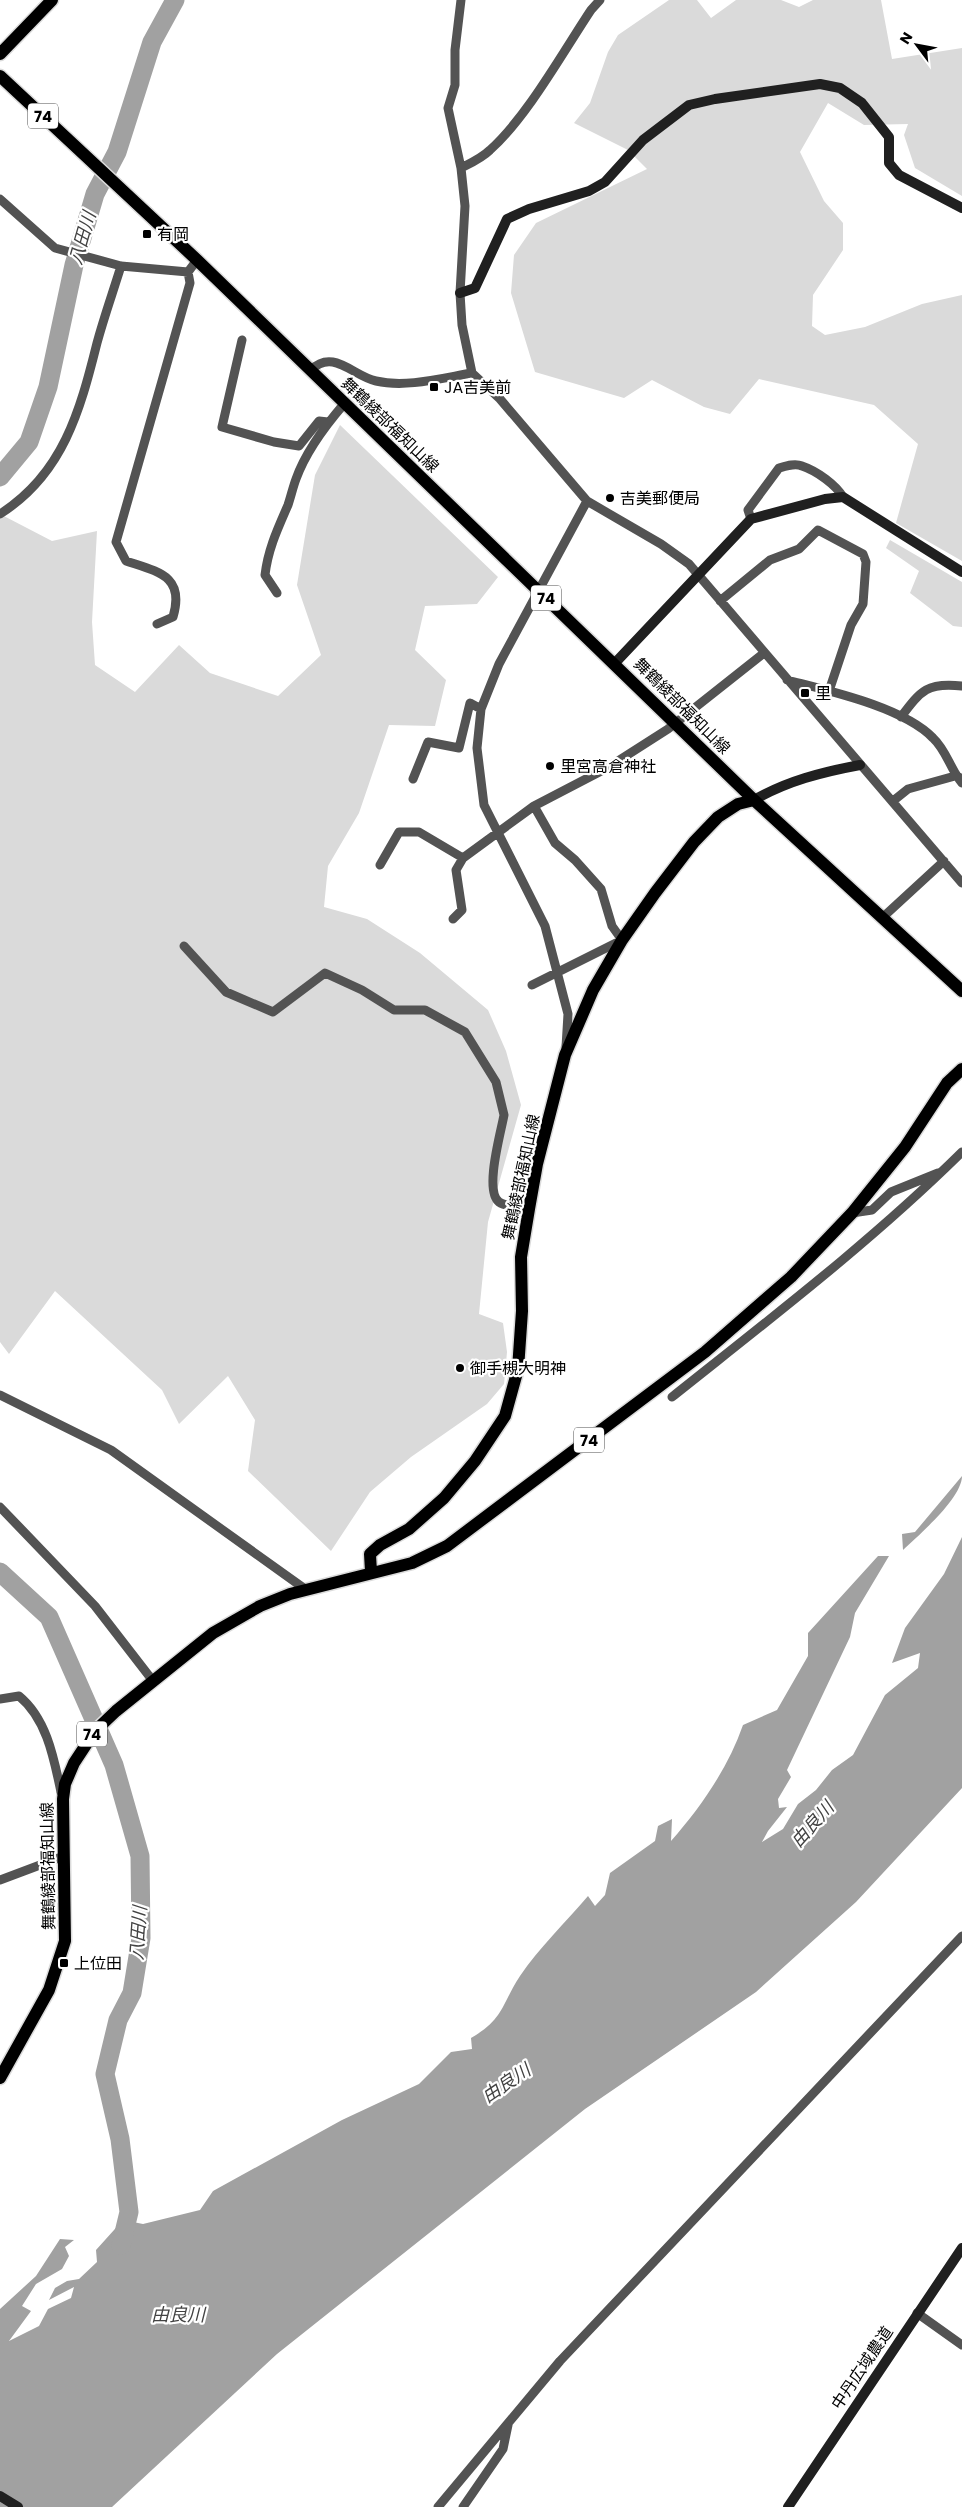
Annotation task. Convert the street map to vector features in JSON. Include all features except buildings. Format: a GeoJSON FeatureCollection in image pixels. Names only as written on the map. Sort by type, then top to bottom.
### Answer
{"type":"FeatureCollection","features":[{"type":"Feature","properties":{"kind":"main road"},"geometry":{"type":"LineString","coordinates":[[0,54],[52,0]]}},
{"type":"Feature","properties":{"kind":"main road","name":"舞鶴綾部福知山線"},"geometry":{"type":"LineString","coordinates":[[0,76],[197,260],[344,404],[676,722],[754,800],[962,991]]}},
{"type":"Feature","properties":{"kind":"main road","name":"舞鶴綾部福知山線"},"geometry":{"type":"LineString","coordinates":[[371,1572],[370,1554],[380,1545],[409,1529],[444,1498],[475,1461],[505,1416],[518,1369],[522,1311],[521,1257],[537,1164],[565,1055],[593,990],[622,940],[661,886],[712,823],[738,804],[754,800]]}},
{"type":"Feature","properties":{"kind":"main road","name":"舞鶴綾部福知山線"},"geometry":{"type":"LineString","coordinates":[[0,2078],[49,1990],[65,1941],[63,1799],[65,1784],[82,1748],[95,1731],[134,1696],[214,1633],[260,1606],[305,1589],[412,1563],[447,1546],[504,1506],[705,1352],[791,1278],[852,1213],[905,1147],[946,1083],[962,1069]]}},
{"type":"Feature","properties":{"kind":"street"},"geometry":{"type":"LineString","coordinates":[[461,0],[455,50],[455,85],[448,108],[461,168],[465,206],[460,293],[462,325],[472,373],[500,399],[587,502],[660,544],[689,564],[962,883]]}},
{"type":"Feature","properties":{"kind":"street"},"geometry":{"type":"LineString","coordinates":[[461,168],[481,158],[503,138],[591,10],[600,0]]}},
{"type":"Feature","properties":{"kind":"street"},"geometry":{"type":"LineString","coordinates":[[460,293],[475,288],[507,219],[529,209],[589,191],[605,182],[643,140],[689,105],[715,98],[820,84],[840,88],[862,103],[889,137],[889,164],[900,175],[962,208]]}},
{"type":"Feature","properties":{"kind":"street"},"geometry":{"type":"LineString","coordinates":[[0,199],[56,248],[109,264],[188,272]]}},
{"type":"Feature","properties":{"kind":"street"},"geometry":{"type":"LineString","coordinates":[[157,624],[174,617],[176,590],[170,580],[153,570],[126,561],[116,542],[190,283],[188,272],[197,260]]}},
{"type":"Feature","properties":{"kind":"street"},"geometry":{"type":"LineString","coordinates":[[0,514],[20,501],[42,479],[73,425],[85,392],[121,266]]}},
{"type":"Feature","properties":{"kind":"street"},"geometry":{"type":"LineString","coordinates":[[242,340],[222,427],[274,442],[299,446],[319,421],[328,422]]}},
{"type":"Feature","properties":{"kind":"street"},"geometry":{"type":"LineString","coordinates":[[311,370],[325,361],[335,361],[376,381],[410,383],[472,373]]}},
{"type":"Feature","properties":{"kind":"street"},"geometry":{"type":"LineString","coordinates":[[277,593],[265,574],[269,550],[296,477],[310,449],[328,422],[344,404]]}},
{"type":"Feature","properties":{"kind":"street"},"geometry":{"type":"LineString","coordinates":[[751,519],[748,510],[778,468],[792,464],[802,466],[837,488],[843,497],[962,572]]}},
{"type":"Feature","properties":{"kind":"street"},"geometry":{"type":"LineString","coordinates":[[615,664],[751,519],[825,499],[843,497]]}},
{"type":"Feature","properties":{"kind":"street"},"geometry":{"type":"LineString","coordinates":[[565,1055],[568,1014],[558,971],[545,926],[484,805],[477,748],[481,709],[499,664],[587,502]]}},
{"type":"Feature","properties":{"kind":"street"},"geometry":{"type":"LineString","coordinates":[[720,602],[770,560],[799,549],[818,530],[863,554],[866,562],[864,604],[851,624],[829,691]]}},
{"type":"Feature","properties":{"kind":"street"},"geometry":{"type":"LineString","coordinates":[[453,919],[462,910],[456,870],[463,858],[534,806],[607,768],[676,722],[764,653]]}},
{"type":"Feature","properties":{"kind":"street"},"geometry":{"type":"LineString","coordinates":[[787,680],[880,707],[902,717],[932,736],[943,748],[962,783]]}},
{"type":"Feature","properties":{"kind":"street"},"geometry":{"type":"LineString","coordinates":[[902,717],[912,703],[928,687],[943,684],[962,686]]}},
{"type":"Feature","properties":{"kind":"street"},"geometry":{"type":"LineString","coordinates":[[413,779],[428,742],[459,748],[470,703],[481,709]]}},
{"type":"Feature","properties":{"kind":"street"},"geometry":{"type":"LineString","coordinates":[[754,800],[780,786],[822,772],[860,765]]}},
{"type":"Feature","properties":{"kind":"street"},"geometry":{"type":"LineString","coordinates":[[893,801],[908,789],[959,776]]}},
{"type":"Feature","properties":{"kind":"street"},"geometry":{"type":"LineString","coordinates":[[532,985],[622,940],[612,926],[601,889],[575,860],[556,843],[534,806]]}},
{"type":"Feature","properties":{"kind":"street"},"geometry":{"type":"LineString","coordinates":[[380,865],[399,832],[419,832],[463,858]]}},
{"type":"Feature","properties":{"kind":"street"},"geometry":{"type":"LineString","coordinates":[[882,918],[944,861]]}},
{"type":"Feature","properties":{"kind":"street"},"geometry":{"type":"LineString","coordinates":[[184,946],[226,992],[273,1012],[325,973],[362,990],[394,1010],[425,1010],[464,1032],[496,1082],[503,1108],[504,1115],[492,1183],[494,1198],[501,1204],[529,1209]]}},
{"type":"Feature","properties":{"kind":"street"},"geometry":{"type":"LineString","coordinates":[[672,1397],[789,1304],[909,1204],[962,1152]]}},
{"type":"Feature","properties":{"kind":"street"},"geometry":{"type":"LineString","coordinates":[[852,1213],[872,1210],[891,1192],[942,1172]]}},
{"type":"Feature","properties":{"kind":"street"},"geometry":{"type":"LineString","coordinates":[[0,1395],[111,1450],[305,1589]]}},
{"type":"Feature","properties":{"kind":"street"},"geometry":{"type":"LineString","coordinates":[[0,1507],[89,1599],[153,1681]]}},
{"type":"Feature","properties":{"kind":"street"},"geometry":{"type":"LineString","coordinates":[[0,1699],[19,1696],[26,1701],[51,1746],[63,1799]]}},
{"type":"Feature","properties":{"kind":"street"},"geometry":{"type":"LineString","coordinates":[[0,1880],[64,1856]]}},
{"type":"Feature","properties":{"kind":"street"},"geometry":{"type":"LineString","coordinates":[[438,2507],[599,2319],[962,1936]]}},
{"type":"Feature","properties":{"kind":"street","name":"中丹広域農道"},"geometry":{"type":"LineString","coordinates":[[788,2507],[962,2248]]}},
{"type":"Feature","properties":{"kind":"street"},"geometry":{"type":"LineString","coordinates":[[917,2313],[962,2344]]}},
{"type":"Feature","properties":{"kind":"street"},"geometry":{"type":"LineString","coordinates":[[463,2507],[503,2449],[508,2423]]}},
{"type":"Feature","properties":{"kind":"street"},"geometry":{"type":"LineString","coordinates":[[0,2496],[18,2507]]}},
{"type":"Feature","properties":{"kind":"shaded area"},"geometry":{"type":"Polygon","coordinates":[[[669,0],[697,0],[711,18],[736,0],[781,0],[799,7],[813,0],[881,0],[892,59],[962,48],[962,196],[915,168],[904,135],[908,124],[864,125],[828,103],[800,152],[824,201],[843,223],[843,250],[813,295],[812,326],[825,335],[865,327],[922,304],[962,295],[962,561],[896,523],[918,444],[874,405],[759,379],[730,414],[704,407],[652,380],[624,398],[535,372],[511,293],[514,255],[536,223],[647,169],[628,150],[574,123],[590,103],[608,52],[618,35],[669,0]]]}},
{"type":"Feature","properties":{"kind":"shaded area"},"geometry":{"type":"Polygon","coordinates":[[[340,425],[498,577],[477,604],[425,606],[415,650],[446,680],[435,726],[389,725],[359,813],[328,866],[324,907],[367,919],[420,953],[488,1010],[506,1051],[521,1105],[488,1222],[479,1314],[503,1323],[507,1352],[504,1384],[487,1404],[411,1457],[370,1492],[331,1551],[248,1471],[255,1420],[228,1376],[179,1424],[162,1390],[55,1291],[9,1354],[0,1342],[0,514],[52,541],[97,531],[92,622],[95,665],[135,692],[179,645],[210,673],[278,696],[321,655],[297,585],[315,475],[340,425]]]}},
{"type":"Feature","properties":{"kind":"shaded area"},"geometry":{"type":"Polygon","coordinates":[[[890,540],[962,582],[962,627],[953,626],[910,593],[919,571],[886,548],[890,540]]]}},
{"type":"Feature","properties":{"kind":"water"},"geometry":{"type":"Polygon","coordinates":[[[962,1476],[960,1485],[948,1505],[903,1550],[902,1534],[915,1532],[962,1476]]]}},
{"type":"Feature","properties":{"kind":"water","name":"由良川"},"geometry":{"type":"Polygon","coordinates":[[[962,1537],[962,1788],[856,1902],[756,1992],[585,2109],[277,2354],[112,2507],[0,2507],[0,2309],[36,2276],[60,2239],[74,2240],[65,2247],[69,2256],[62,2269],[36,2284],[22,2306],[31,2311],[9,2341],[39,2326],[48,2309],[71,2298],[74,2287],[49,2300],[55,2288],[67,2281],[79,2279],[97,2262],[96,2250],[123,2220],[143,2224],[200,2210],[213,2191],[342,2120],[419,2084],[451,2052],[472,2049],[471,2038],[496,2018],[527,1966],[588,1896],[595,1906],[605,1895],[610,1873],[655,1841],[658,1826],[672,1819],[671,1841],[682,1828],[722,1772],[743,1725],[777,1710],[808,1656],[808,1633],[878,1556],[889,1556],[855,1613],[850,1637],[787,1770],[791,1777],[778,1799],[779,1808],[787,1807],[768,1831],[762,1842],[783,1829],[798,1804],[816,1790],[832,1770],[853,1755],[885,1695],[918,1668],[920,1653],[892,1663],[905,1628],[944,1574],[962,1537]]]}},
{"type":"Feature","properties":{"kind":"waterway","name":"八田川"},"geometry":{"type":"LineString","coordinates":[[0,477],[29,442],[48,387],[74,265],[95,194],[117,152],[152,42],[175,0]]}},
{"type":"Feature","properties":{"kind":"waterway","name":"八田川"},"geometry":{"type":"LineString","coordinates":[[0,1572],[49,1617],[114,1765],[140,1856],[141,1938],[132,1993],[118,2020],[105,2074],[120,2139],[129,2212],[121,2245]]}},
{"type":"Feature","properties":{"kind":"place","name":"有岡"},"geometry":{"type":"Point","coordinates":[147,234]}},
{"type":"Feature","properties":{"kind":"place","name":"JA吉美前"},"geometry":{"type":"Point","coordinates":[434,387]}},
{"type":"Feature","properties":{"kind":"place","name":"吉美郵便局"},"geometry":{"type":"Point","coordinates":[610,498]}},
{"type":"Feature","properties":{"kind":"place","name":"里"},"geometry":{"type":"Point","coordinates":[805,693]}},
{"type":"Feature","properties":{"kind":"place","name":"里宮高倉神社"},"geometry":{"type":"Point","coordinates":[550,766]}},
{"type":"Feature","properties":{"kind":"place","name":"御手槻大明神"},"geometry":{"type":"Point","coordinates":[460,1368]}},
{"type":"Feature","properties":{"kind":"place","name":"上位田"},"geometry":{"type":"Point","coordinates":[64,1963]}}]}
